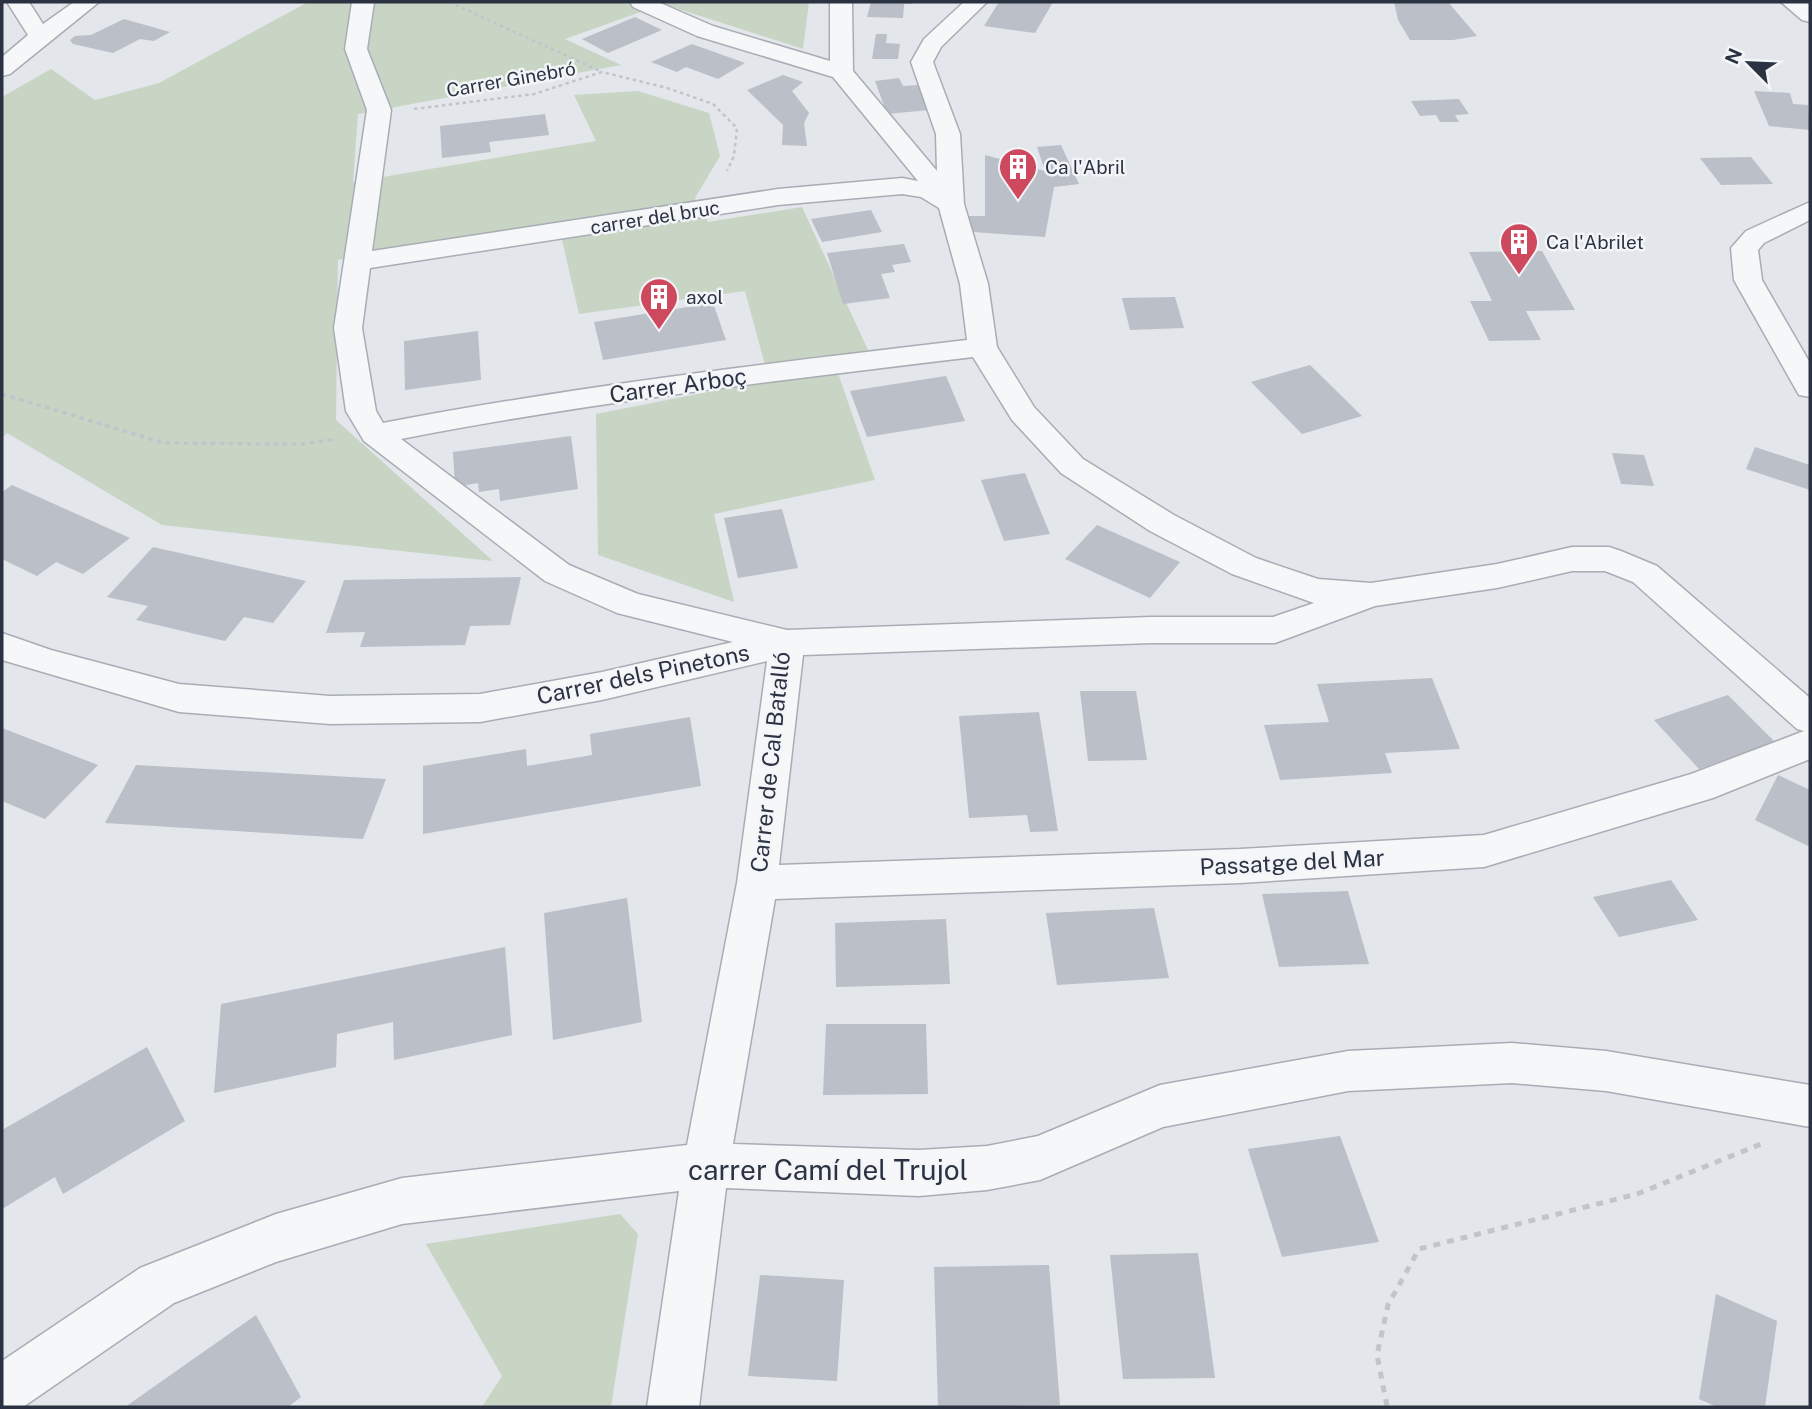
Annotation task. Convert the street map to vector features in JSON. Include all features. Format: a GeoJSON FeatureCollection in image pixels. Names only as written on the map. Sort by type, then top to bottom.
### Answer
{"type":"FeatureCollection","features":[{"type":"Feature","properties":{"kind":"street"},"geometry":{"type":"LineString","coordinates":[[18,2],[40,36]]}},
{"type":"Feature","properties":{"kind":"street"},"geometry":{"type":"LineString","coordinates":[[2,68],[40,36],[88,2]]}},
{"type":"Feature","properties":{"kind":"street","name":"Carrer de Cal Batalló"},"geometry":{"type":"LineString","coordinates":[[363,2],[356,49],[379,110],[348,328],[361,411],[375,434],[557,573],[629,604],[787,643],[757,883],[706,1165],[673,1407]]}},
{"type":"Feature","properties":{"kind":"street"},"geometry":{"type":"LineString","coordinates":[[641,2],[705,31],[841,72],[951,204]]}},
{"type":"Feature","properties":{"kind":"street"},"geometry":{"type":"LineString","coordinates":[[841,2],[841,72]]}},
{"type":"Feature","properties":{"kind":"street"},"geometry":{"type":"LineString","coordinates":[[976,2],[932,44],[922,62],[948,134],[951,204],[974,284],[982,347],[1023,413],[1072,466],[1162,523],[1244,566],[1316,591],[1371,595],[1497,576],[1572,559],[1609,559],[1645,573],[1810,719]]}},
{"type":"Feature","properties":{"kind":"street"},"geometry":{"type":"LineString","coordinates":[[1792,2],[1810,15]]}},
{"type":"Feature","properties":{"kind":"street","name":"carrer del bruc"},"geometry":{"type":"LineString","coordinates":[[356,262],[684,214],[778,197],[902,186],[928,190],[951,204]]}},
{"type":"Feature","properties":{"kind":"street"},"geometry":{"type":"LineString","coordinates":[[1810,210],[1755,237],[1744,248],[1748,280],[1810,388]]}},
{"type":"Feature","properties":{"kind":"street","name":"Carrer Arboç"},"geometry":{"type":"LineString","coordinates":[[375,434],[479,414],[730,377],[982,347]]}},
{"type":"Feature","properties":{"kind":"street","name":"Carrer dels Pinetons"},"geometry":{"type":"LineString","coordinates":[[2,646],[43,661],[179,698],[330,710],[480,708],[602,686],[787,643],[1151,630],[1275,630],[1371,595]]}},
{"type":"Feature","properties":{"kind":"street","name":"Passatge del Mar"},"geometry":{"type":"LineString","coordinates":[[757,883],[1240,866],[1484,851],[1699,787],[1810,744]]}},
{"type":"Feature","properties":{"kind":"street","name":"carrer Camí del Trujol"},"geometry":{"type":"LineString","coordinates":[[2,1391],[157,1285],[276,1237],[402,1201],[706,1165],[919,1173],[987,1168],[1040,1158],[1160,1106],[1348,1071],[1512,1063],[1606,1071],[1810,1106]]}},
{"type":"Feature","properties":{"kind":"path"},"geometry":{"type":"LineString","coordinates":[[449,2],[602,72]]}},
{"type":"Feature","properties":{"kind":"path","name":"Carrer Ginebró"},"geometry":{"type":"LineString","coordinates":[[379,110],[488,101],[576,85],[602,72],[667,88],[713,104],[737,128],[734,156],[724,178],[705,198],[684,214]]}},
{"type":"Feature","properties":{"kind":"path"},"geometry":{"type":"LineString","coordinates":[[2,394],[63,415],[164,443],[303,444],[375,434]]}},
{"type":"Feature","properties":{"kind":"path"},"geometry":{"type":"LineString","coordinates":[[1387,1407],[1377,1354],[1388,1305],[1419,1249],[1637,1194],[1773,1139]]}},
{"type":"Feature","properties":{"kind":"green space"},"geometry":{"type":"Polygon","coordinates":[[[308,2],[809,2],[803,49],[663,4],[565,39],[621,65],[358,114],[353,182],[596,141],[574,95],[638,91],[709,113],[720,156],[695,198],[708,222],[802,207],[868,350],[832,356],[875,480],[714,514],[734,602],[598,555],[596,414],[769,380],[745,291],[579,314],[558,222],[338,260],[336,420],[493,561],[162,525],[7,433],[2,438],[2,97],[51,69],[95,100],[159,83],[308,2]]]}},
{"type":"Feature","properties":{"kind":"green space"},"geometry":{"type":"Polygon","coordinates":[[[620,1214],[638,1234],[611,1407],[482,1407],[502,1376],[426,1244],[620,1214]]]}},
{"type":"Feature","properties":{"kind":"building"},"geometry":{"type":"Polygon","coordinates":[[[871,2],[912,4],[904,4],[903,18],[867,17],[871,2]]]}},
{"type":"Feature","properties":{"kind":"building"},"geometry":{"type":"Polygon","coordinates":[[[999,2],[1053,2],[1035,33],[984,26],[999,2]]]}},
{"type":"Feature","properties":{"kind":"building"},"geometry":{"type":"Polygon","coordinates":[[[1394,2],[1448,2],[1477,36],[1453,40],[1410,40],[1398,20],[1394,2]]]}},
{"type":"Feature","properties":{"kind":"building"},"geometry":{"type":"Polygon","coordinates":[[[635,17],[662,30],[608,53],[582,39],[635,17]]]}},
{"type":"Feature","properties":{"kind":"building"},"geometry":{"type":"Polygon","coordinates":[[[124,19],[170,32],[154,41],[140,39],[113,53],[73,44],[70,40],[75,36],[91,35],[124,19]]]}},
{"type":"Feature","properties":{"kind":"building"},"geometry":{"type":"Polygon","coordinates":[[[876,34],[887,34],[886,43],[900,44],[898,59],[872,59],[876,34]]]}},
{"type":"Feature","properties":{"kind":"building"},"geometry":{"type":"Polygon","coordinates":[[[692,44],[745,63],[718,79],[686,67],[677,72],[651,62],[692,44]]]}},
{"type":"Feature","properties":{"kind":"building"},"geometry":{"type":"Polygon","coordinates":[[[783,75],[803,82],[792,91],[809,113],[804,123],[807,146],[782,145],[783,125],[747,90],[783,75]]]}},
{"type":"Feature","properties":{"kind":"building"},"geometry":{"type":"Polygon","coordinates":[[[899,78],[903,86],[919,85],[929,110],[887,114],[875,81],[899,78]]]}},
{"type":"Feature","properties":{"kind":"building"},"geometry":{"type":"Polygon","coordinates":[[[1754,91],[1790,93],[1793,104],[1808,105],[1810,130],[1769,126],[1754,91]]]}},
{"type":"Feature","properties":{"kind":"building"},"geometry":{"type":"Polygon","coordinates":[[[1459,99],[1469,114],[1455,115],[1459,122],[1440,122],[1436,115],[1420,116],[1411,101],[1459,99]]]}},
{"type":"Feature","properties":{"kind":"building"},"geometry":{"type":"Polygon","coordinates":[[[545,114],[549,135],[489,142],[491,152],[442,158],[440,126],[545,114]]]}},
{"type":"Feature","properties":{"kind":"building","name":"Ca l'Abril"},"geometry":{"type":"Polygon","coordinates":[[[1061,145],[1079,184],[1054,187],[1045,237],[973,232],[965,216],[985,216],[985,155],[1045,171],[1037,147],[1061,145]]]}},
{"type":"Feature","properties":{"kind":"building"},"geometry":{"type":"Polygon","coordinates":[[[1751,157],[1773,184],[1721,185],[1700,158],[1751,157]]]}},
{"type":"Feature","properties":{"kind":"building"},"geometry":{"type":"Polygon","coordinates":[[[871,210],[882,232],[822,242],[811,219],[871,210]]]}},
{"type":"Feature","properties":{"kind":"building"},"geometry":{"type":"Polygon","coordinates":[[[904,244],[911,262],[892,265],[895,272],[881,274],[890,298],[843,304],[827,253],[904,244]]]}},
{"type":"Feature","properties":{"kind":"building","name":"Ca l'Abrilet"},"geometry":{"type":"Polygon","coordinates":[[[1542,251],[1575,310],[1526,311],[1541,340],[1489,341],[1470,301],[1492,301],[1469,252],[1542,251]]]}},
{"type":"Feature","properties":{"kind":"building"},"geometry":{"type":"Polygon","coordinates":[[[1175,297],[1184,328],[1130,330],[1122,298],[1175,297]]]}},
{"type":"Feature","properties":{"kind":"building","name":"axol"},"geometry":{"type":"Polygon","coordinates":[[[713,303],[726,340],[603,360],[594,322],[713,303]]]}},
{"type":"Feature","properties":{"kind":"building"},"geometry":{"type":"Polygon","coordinates":[[[478,331],[481,380],[405,390],[404,341],[478,331]]]}},
{"type":"Feature","properties":{"kind":"building"},"geometry":{"type":"Polygon","coordinates":[[[1310,365],[1362,416],[1302,434],[1251,382],[1310,365]]]}},
{"type":"Feature","properties":{"kind":"building"},"geometry":{"type":"Polygon","coordinates":[[[946,376],[965,421],[867,437],[850,391],[946,376]]]}},
{"type":"Feature","properties":{"kind":"building"},"geometry":{"type":"Polygon","coordinates":[[[571,436],[578,489],[500,501],[499,489],[479,492],[478,483],[455,487],[453,452],[571,436]]]}},
{"type":"Feature","properties":{"kind":"building"},"geometry":{"type":"Polygon","coordinates":[[[1755,447],[1810,465],[1810,490],[1746,469],[1755,447]]]}},
{"type":"Feature","properties":{"kind":"building"},"geometry":{"type":"Polygon","coordinates":[[[1612,453],[1644,455],[1654,486],[1621,484],[1612,453]]]}},
{"type":"Feature","properties":{"kind":"building"},"geometry":{"type":"Polygon","coordinates":[[[1025,473],[1050,534],[1004,541],[981,480],[1025,473]]]}},
{"type":"Feature","properties":{"kind":"building"},"geometry":{"type":"Polygon","coordinates":[[[12,485],[130,538],[83,574],[56,562],[37,576],[2,559],[2,492],[12,485]]]}},
{"type":"Feature","properties":{"kind":"building"},"geometry":{"type":"Polygon","coordinates":[[[782,509],[798,568],[738,578],[724,518],[782,509]]]}},
{"type":"Feature","properties":{"kind":"building"},"geometry":{"type":"Polygon","coordinates":[[[1097,525],[1180,562],[1150,598],[1065,559],[1097,525]]]}},
{"type":"Feature","properties":{"kind":"building"},"geometry":{"type":"Polygon","coordinates":[[[153,547],[306,581],[273,623],[244,617],[225,641],[136,620],[148,606],[107,597],[153,547]]]}},
{"type":"Feature","properties":{"kind":"building"},"geometry":{"type":"Polygon","coordinates":[[[521,577],[510,625],[470,626],[465,645],[360,647],[365,632],[326,633],[344,580],[521,577]]]}},
{"type":"Feature","properties":{"kind":"building"},"geometry":{"type":"Polygon","coordinates":[[[1432,678],[1460,749],[1385,753],[1392,773],[1280,780],[1264,725],[1329,722],[1317,684],[1432,678]]]}},
{"type":"Feature","properties":{"kind":"building"},"geometry":{"type":"Polygon","coordinates":[[[1080,691],[1136,691],[1147,760],[1088,761],[1080,691]]]}},
{"type":"Feature","properties":{"kind":"building"},"geometry":{"type":"Polygon","coordinates":[[[1728,695],[1775,742],[1699,769],[1654,720],[1728,695]]]}},
{"type":"Feature","properties":{"kind":"building"},"geometry":{"type":"Polygon","coordinates":[[[1039,712],[1058,831],[1030,832],[1027,815],[969,818],[959,716],[1039,712]]]}},
{"type":"Feature","properties":{"kind":"building"},"geometry":{"type":"Polygon","coordinates":[[[690,717],[701,786],[423,834],[423,766],[526,749],[527,766],[592,755],[590,734],[690,717]]]}},
{"type":"Feature","properties":{"kind":"building"},"geometry":{"type":"Polygon","coordinates":[[[2,728],[98,765],[45,819],[2,801],[2,728]]]}},
{"type":"Feature","properties":{"kind":"building"},"geometry":{"type":"Polygon","coordinates":[[[136,765],[386,779],[363,839],[105,823],[136,765]]]}},
{"type":"Feature","properties":{"kind":"building"},"geometry":{"type":"Polygon","coordinates":[[[1778,775],[1810,790],[1810,847],[1755,820],[1778,775]]]}},
{"type":"Feature","properties":{"kind":"building"},"geometry":{"type":"Polygon","coordinates":[[[1671,880],[1698,920],[1619,937],[1593,897],[1671,880]]]}},
{"type":"Feature","properties":{"kind":"building"},"geometry":{"type":"Polygon","coordinates":[[[1348,891],[1369,964],[1279,967],[1262,894],[1348,891]]]}},
{"type":"Feature","properties":{"kind":"building"},"geometry":{"type":"Polygon","coordinates":[[[627,898],[642,1022],[553,1040],[544,913],[627,898]]]}},
{"type":"Feature","properties":{"kind":"building"},"geometry":{"type":"Polygon","coordinates":[[[1154,908],[1169,978],[1057,985],[1046,913],[1154,908]]]}},
{"type":"Feature","properties":{"kind":"building"},"geometry":{"type":"Polygon","coordinates":[[[946,919],[950,984],[836,987],[835,923],[946,919]]]}},
{"type":"Feature","properties":{"kind":"building"},"geometry":{"type":"Polygon","coordinates":[[[505,947],[512,1035],[394,1060],[393,1022],[337,1034],[336,1067],[214,1093],[221,1004],[505,947]]]}},
{"type":"Feature","properties":{"kind":"building"},"geometry":{"type":"Polygon","coordinates":[[[826,1024],[926,1024],[928,1094],[823,1095],[826,1024]]]}},
{"type":"Feature","properties":{"kind":"building"},"geometry":{"type":"Polygon","coordinates":[[[147,1047],[185,1121],[63,1194],[55,1177],[2,1209],[2,1130],[147,1047]]]}},
{"type":"Feature","properties":{"kind":"building"},"geometry":{"type":"Polygon","coordinates":[[[1340,1136],[1379,1242],[1282,1257],[1248,1149],[1340,1136]]]}},
{"type":"Feature","properties":{"kind":"building"},"geometry":{"type":"Polygon","coordinates":[[[1198,1253],[1215,1378],[1123,1379],[1110,1255],[1198,1253]]]}},
{"type":"Feature","properties":{"kind":"building"},"geometry":{"type":"Polygon","coordinates":[[[1049,1265],[1060,1405],[938,1407],[934,1267],[1049,1265]]]}},
{"type":"Feature","properties":{"kind":"building"},"geometry":{"type":"Polygon","coordinates":[[[760,1275],[844,1280],[837,1381],[748,1376],[760,1275]]]}},
{"type":"Feature","properties":{"kind":"building"},"geometry":{"type":"Polygon","coordinates":[[[1716,1294],[1777,1321],[1765,1407],[1717,1407],[1699,1399],[1716,1294]]]}},
{"type":"Feature","properties":{"kind":"building"},"geometry":{"type":"Polygon","coordinates":[[[256,1315],[301,1397],[288,1407],[125,1407],[256,1315]]]}},
{"type":"Feature","properties":{"kind":"place","name":"Ca l'Abril"},"geometry":{"type":"Point","coordinates":[1018,201]}},
{"type":"Feature","properties":{"kind":"place","name":"Ca l'Abrilet"},"geometry":{"type":"Point","coordinates":[1519,276]}},
{"type":"Feature","properties":{"kind":"place","name":"axol"},"geometry":{"type":"Point","coordinates":[659,331]}}]}
